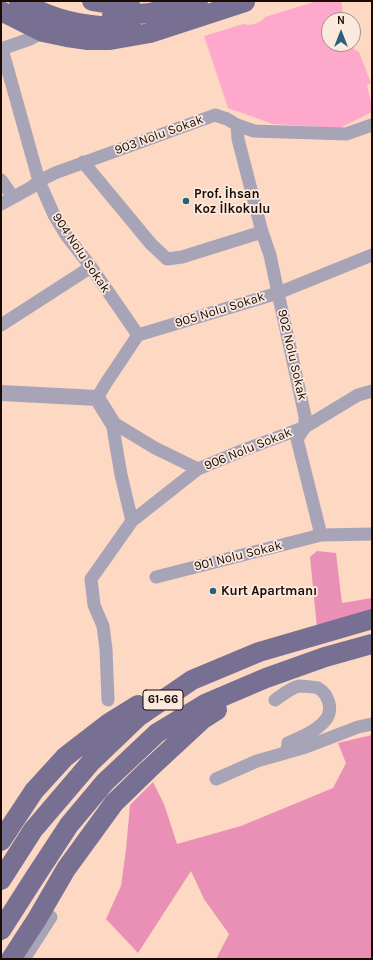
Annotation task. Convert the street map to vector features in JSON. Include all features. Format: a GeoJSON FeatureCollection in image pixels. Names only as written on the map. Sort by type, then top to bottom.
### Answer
{"type":"FeatureCollection","features":[{"type":"Feature","properties":{"kind":"main road"},"geometry":{"type":"LineString","coordinates":[[19,1],[52,17],[72,22],[114,27],[128,27],[153,23],[245,2]]}},
{"type":"Feature","properties":{"kind":"main road"},"geometry":{"type":"LineString","coordinates":[[47,1],[52,4],[74,10],[99,14],[125,15],[150,13],[198,1]]}},
{"type":"Feature","properties":{"kind":"main road"},"geometry":{"type":"LineString","coordinates":[[92,1],[107,4],[126,5],[174,1]]}},
{"type":"Feature","properties":{"kind":"main road"},"geometry":{"type":"LineString","coordinates":[[1,12],[42,32],[88,40],[110,40],[150,33],[245,2]]}},
{"type":"Feature","properties":{"kind":"main road","name":"61-66"},"geometry":{"type":"LineString","coordinates":[[6,873],[33,830],[91,762],[138,717],[192,680],[259,652],[372,619]]}},
{"type":"Feature","properties":{"kind":"main road","name":"61-66"},"geometry":{"type":"LineString","coordinates":[[1,842],[34,791],[65,757],[109,723],[177,681],[221,659],[269,644],[320,633]]}},
{"type":"Feature","properties":{"kind":"main road","name":"61-66"},"geometry":{"type":"LineString","coordinates":[[1,930],[69,825],[105,782],[157,733],[205,704],[266,678],[325,657],[372,644]]}},
{"type":"Feature","properties":{"kind":"main road","name":"61-66"},"geometry":{"type":"LineString","coordinates":[[11,959],[38,919],[66,869],[114,803],[148,769],[203,719],[266,678]]}},
{"type":"Feature","properties":{"kind":"street"},"geometry":{"type":"LineString","coordinates":[[1,49],[30,39],[42,32]]}},
{"type":"Feature","properties":{"kind":"street","name":"904 Nolu Sokak"},"geometry":{"type":"LineString","coordinates":[[1,49],[39,181],[54,215],[138,335]]}},
{"type":"Feature","properties":{"kind":"street","name":"903 Nolu Sokak"},"geometry":{"type":"LineString","coordinates":[[1,204],[55,173],[215,115],[254,131],[346,134],[372,125]]}},
{"type":"Feature","properties":{"kind":"street","name":"902 Nolu Sokak"},"geometry":{"type":"LineString","coordinates":[[237,125],[238,139],[262,232],[270,256],[305,416],[305,427],[297,439],[321,535]]}},
{"type":"Feature","properties":{"kind":"street"},"geometry":{"type":"LineString","coordinates":[[83,162],[151,244],[167,259],[182,257],[262,232]]}},
{"type":"Feature","properties":{"kind":"street"},"geometry":{"type":"LineString","coordinates":[[1,180],[13,197]]}},
{"type":"Feature","properties":{"kind":"street","name":"905 Nolu Sokak"},"geometry":{"type":"LineString","coordinates":[[138,335],[278,293],[372,255]]}},
{"type":"Feature","properties":{"kind":"street"},"geometry":{"type":"LineString","coordinates":[[1,325],[90,267]]}},
{"type":"Feature","properties":{"kind":"street"},"geometry":{"type":"LineString","coordinates":[[97,398],[138,335]]}},
{"type":"Feature","properties":{"kind":"street","name":"906 Nolu Sokak"},"geometry":{"type":"LineString","coordinates":[[108,700],[106,649],[103,626],[94,605],[91,579],[132,521],[198,469],[305,427],[358,395],[372,391]]}},
{"type":"Feature","properties":{"kind":"street"},"geometry":{"type":"LineString","coordinates":[[1,393],[97,398]]}},
{"type":"Feature","properties":{"kind":"street"},"geometry":{"type":"LineString","coordinates":[[97,398],[112,422],[121,475],[132,521]]}},
{"type":"Feature","properties":{"kind":"street"},"geometry":{"type":"LineString","coordinates":[[112,422],[155,448],[198,469]]}},
{"type":"Feature","properties":{"kind":"street"},"geometry":{"type":"LineString","coordinates":[[321,535],[372,534]]}},
{"type":"Feature","properties":{"kind":"street","name":"901 Nolu Sokak"},"geometry":{"type":"LineString","coordinates":[[156,577],[321,535]]}},
{"type":"Feature","properties":{"kind":"street"},"geometry":{"type":"LineString","coordinates":[[275,700],[284,693],[299,686],[317,688],[326,696],[330,707],[328,717],[319,726],[288,743],[287,752]]}},
{"type":"Feature","properties":{"kind":"street"},"geometry":{"type":"LineString","coordinates":[[216,779],[257,761],[306,747],[358,727],[372,724]]}},
{"type":"Feature","properties":{"kind":"street"},"geometry":{"type":"LineString","coordinates":[[24,959],[51,917]]}},
{"type":"Feature","properties":{"kind":"shaded area"},"geometry":{"type":"Polygon","coordinates":[[[317,1],[341,1],[343,12],[321,12],[321,52],[359,52],[371,83],[367,85],[372,112],[340,128],[273,124],[228,108],[204,36],[243,24],[255,24],[265,17],[317,1]]]}},
{"type":"Feature","properties":{"kind":"shaded area"},"geometry":{"type":"Polygon","coordinates":[[[317,551],[336,553],[342,603],[372,598],[372,629],[317,628],[310,557],[317,551]]]}},
{"type":"Feature","properties":{"kind":"shaded area"},"geometry":{"type":"Polygon","coordinates":[[[372,735],[372,959],[216,959],[229,934],[204,899],[191,871],[138,953],[106,919],[121,886],[130,805],[153,782],[164,804],[177,844],[241,826],[333,788],[346,763],[338,743],[372,735]]]}},
{"type":"Feature","properties":{"kind":"place","name":"Prof. İhsan Koz İlkokulu"},"geometry":{"type":"Point","coordinates":[186,201]}},
{"type":"Feature","properties":{"kind":"place","name":"Kurt Apartmanı"},"geometry":{"type":"Point","coordinates":[213,591]}}]}
